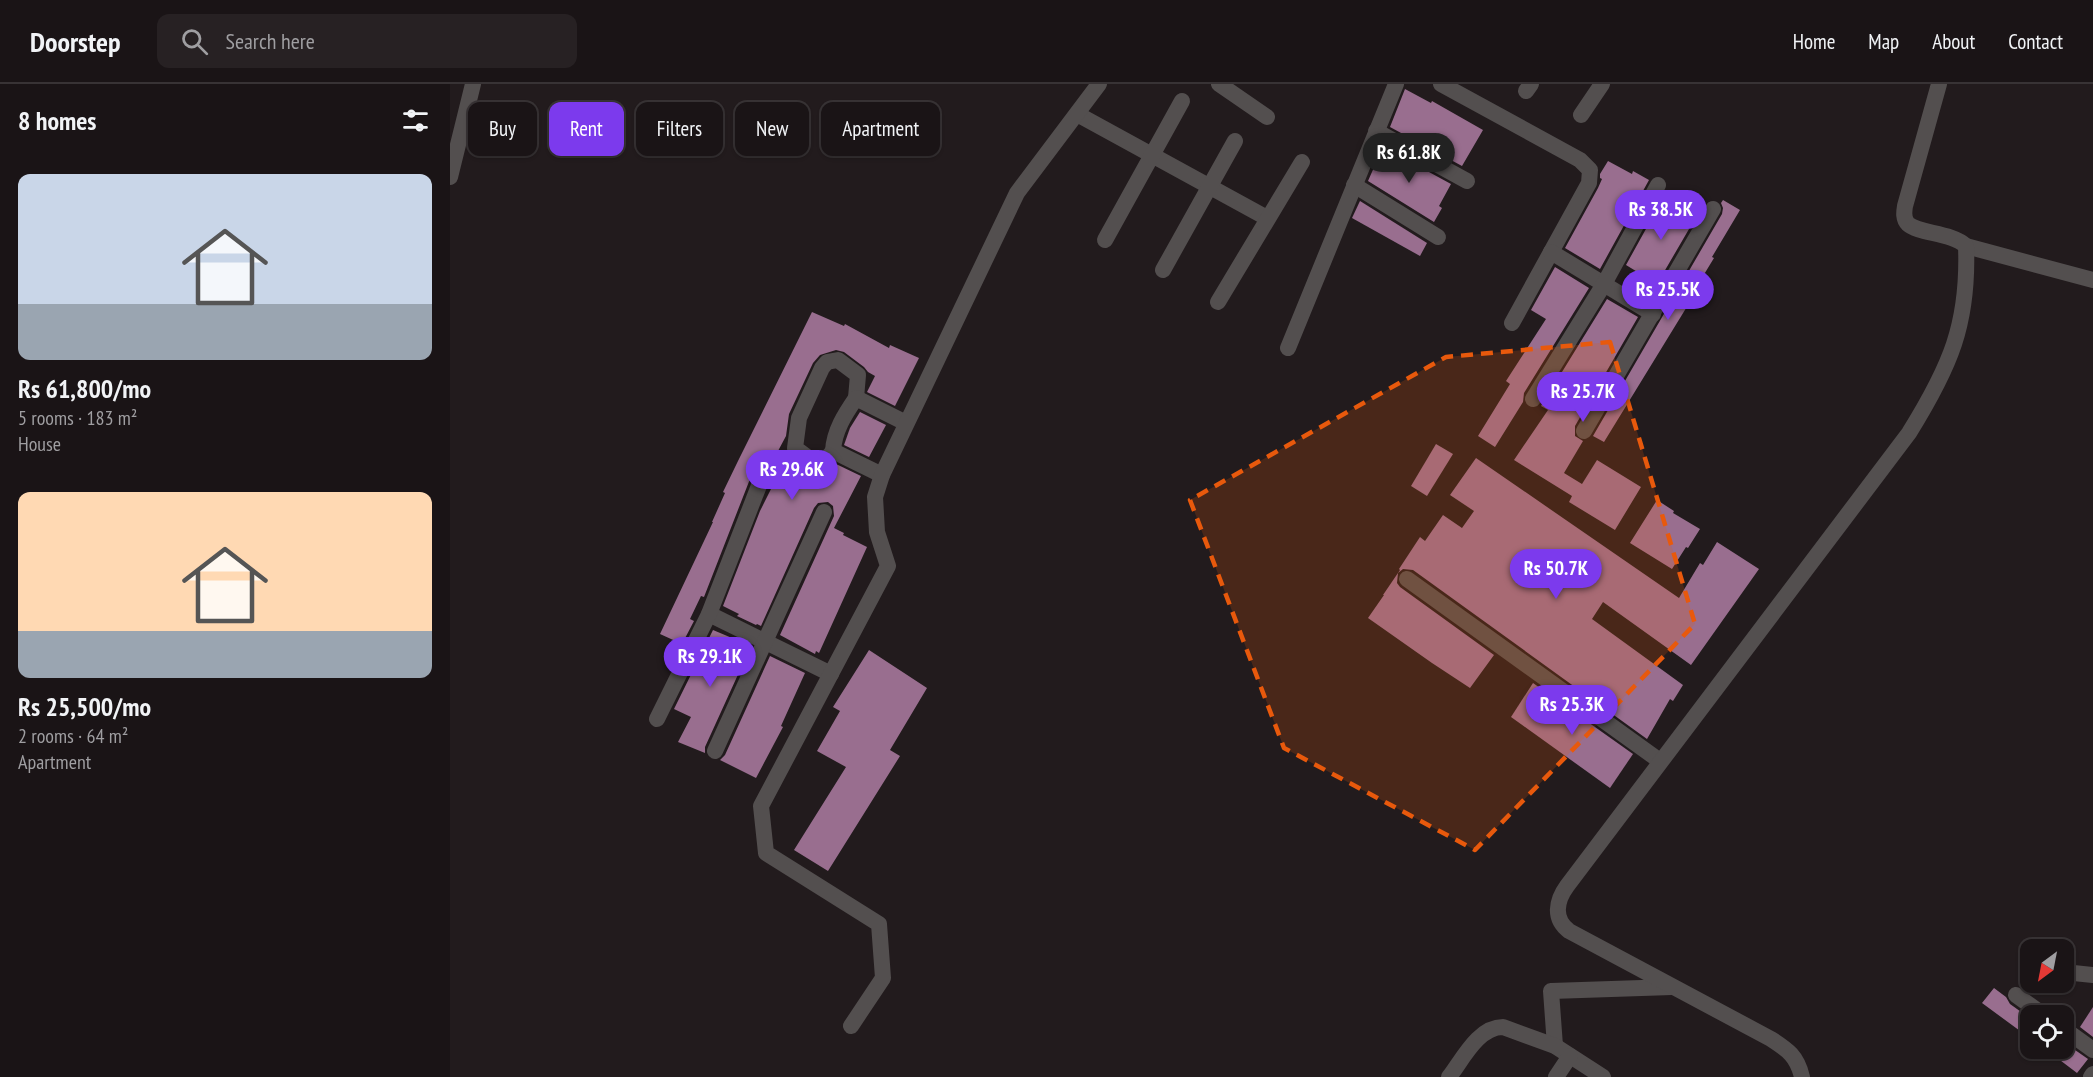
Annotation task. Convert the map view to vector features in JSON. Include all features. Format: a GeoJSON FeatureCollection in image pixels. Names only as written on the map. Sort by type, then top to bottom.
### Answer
{"type":"FeatureCollection","features":[{"type":"Feature","properties":{"kind":"street"},"geometry":{"type":"LineString","coordinates":[[450,177],[473,84]]}},
{"type":"Feature","properties":{"kind":"street"},"geometry":{"type":"LineString","coordinates":[[851,1026],[883,978],[879,924],[766,854],[761,806],[888,567],[877,532],[875,497],[882,475],[906,423],[1017,193],[1099,84]]}},
{"type":"Feature","properties":{"kind":"street"},"geometry":{"type":"LineString","coordinates":[[1219,84],[1268,117]]}},
{"type":"Feature","properties":{"kind":"street"},"geometry":{"type":"LineString","coordinates":[[1288,348],[1396,84]]}},
{"type":"Feature","properties":{"kind":"street"},"geometry":{"type":"LineString","coordinates":[[1441,84],[1580,160],[1590,170],[1589,183],[1512,323]]}},
{"type":"Feature","properties":{"kind":"street"},"geometry":{"type":"LineString","coordinates":[[1581,115],[1602,84]]}},
{"type":"Feature","properties":{"kind":"street"},"geometry":{"type":"LineString","coordinates":[[1939,84],[1905,206],[1904,218],[1909,225],[1954,238],[1966,246],[2093,280]]}},
{"type":"Feature","properties":{"kind":"street"},"geometry":{"type":"LineString","coordinates":[[1106,240],[1182,101]]}},
{"type":"Feature","properties":{"kind":"street"},"geometry":{"type":"LineString","coordinates":[[1077,114],[1267,218]]}},
{"type":"Feature","properties":{"kind":"street"},"geometry":{"type":"LineString","coordinates":[[1376,131],[1467,181]]}},
{"type":"Feature","properties":{"kind":"street"},"geometry":{"type":"LineString","coordinates":[[1163,270],[1235,141]]}},
{"type":"Feature","properties":{"kind":"street"},"geometry":{"type":"LineString","coordinates":[[1218,302],[1302,162]]}},
{"type":"Feature","properties":{"kind":"street"},"geometry":{"type":"LineString","coordinates":[[1354,185],[1438,237]]}},
{"type":"Feature","properties":{"kind":"street"},"geometry":{"type":"LineString","coordinates":[[1533,399],[1604,284],[1658,185]]}},
{"type":"Feature","properties":{"kind":"street"},"geometry":{"type":"LineString","coordinates":[[1584,431],[1713,209]]}},
{"type":"Feature","properties":{"kind":"street"},"geometry":{"type":"LineString","coordinates":[[1802,1077],[1798,1062],[1771,1039],[1563,927],[1558,918],[1558,905],[1561,895],[1909,433],[1924,409],[1938,384],[1957,340],[1967,285],[1966,246]]}},
{"type":"Feature","properties":{"kind":"street"},"geometry":{"type":"LineString","coordinates":[[1551,252],[1653,314]]}},
{"type":"Feature","properties":{"kind":"street"},"geometry":{"type":"LineString","coordinates":[[837,360],[858,375],[856,398],[834,439],[833,451],[823,463],[811,460],[795,448],[799,418],[822,368],[828,362],[837,360]]}},
{"type":"Feature","properties":{"kind":"street"},"geometry":{"type":"LineString","coordinates":[[856,398],[906,423]]}},
{"type":"Feature","properties":{"kind":"street"},"geometry":{"type":"LineString","coordinates":[[833,451],[882,475]]}},
{"type":"Feature","properties":{"kind":"street"},"geometry":{"type":"LineString","coordinates":[[657,719],[709,614],[760,483]]}},
{"type":"Feature","properties":{"kind":"street"},"geometry":{"type":"LineString","coordinates":[[715,751],[824,512]]}},
{"type":"Feature","properties":{"kind":"street"},"geometry":{"type":"LineString","coordinates":[[1407,579],[1660,761]]}},
{"type":"Feature","properties":{"kind":"street"},"geometry":{"type":"LineString","coordinates":[[709,614],[831,674]]}},
{"type":"Feature","properties":{"kind":"street"},"geometry":{"type":"LineString","coordinates":[[2074,973],[2093,975]]}},
{"type":"Feature","properties":{"kind":"street"},"geometry":{"type":"LineString","coordinates":[[1555,1046],[1551,992],[1673,987]]}},
{"type":"Feature","properties":{"kind":"street"},"geometry":{"type":"LineString","coordinates":[[2016,995],[2030,1005]]}},
{"type":"Feature","properties":{"kind":"street"},"geometry":{"type":"LineString","coordinates":[[1449,1077],[1481,1035],[1494,1027],[1503,1027],[1555,1046],[1603,1077]]}},
{"type":"Feature","properties":{"kind":"street"},"geometry":{"type":"LineString","coordinates":[[2074,1036],[2093,1050]]}},
{"type":"Feature","properties":{"kind":"street"},"geometry":{"type":"LineString","coordinates":[[1556,1077],[1570,1056]]}},
{"type":"Feature","properties":{"kind":"highlighted area"},"geometry":{"type":"Polygon","coordinates":[[[1610,342],[1695,624],[1475,850],[1284,748],[1190,500],[1446,357],[1610,342]]]}},
{"type":"Feature","properties":{"kind":"building"},"geometry":{"type":"Polygon","coordinates":[[[1405,89],[1431,103],[1432,101],[1483,130],[1462,166],[1390,127],[1405,89]]]}},
{"type":"Feature","properties":{"kind":"building"},"geometry":{"type":"Polygon","coordinates":[[[1383,147],[1451,184],[1439,206],[1442,208],[1434,222],[1368,181],[1383,147]]]}},
{"type":"Feature","properties":{"kind":"building"},"geometry":{"type":"Polygon","coordinates":[[[1608,161],[1649,180],[1600,269],[1565,248],[1598,188],[1602,179],[1600,174],[1608,161]]]}},
{"type":"Feature","properties":{"kind":"building"},"geometry":{"type":"Polygon","coordinates":[[[1662,200],[1696,217],[1657,284],[1626,265],[1662,200]]]}},
{"type":"Feature","properties":{"kind":"building"},"geometry":{"type":"Polygon","coordinates":[[[1723,200],[1740,210],[1686,304],[1688,305],[1604,442],[1593,436],[1722,214],[1723,200]]]}},
{"type":"Feature","properties":{"kind":"building"},"geometry":{"type":"Polygon","coordinates":[[[1360,201],[1427,243],[1420,256],[1352,218],[1360,201]]]}},
{"type":"Feature","properties":{"kind":"building"},"geometry":{"type":"Polygon","coordinates":[[[1555,267],[1589,288],[1524,393],[1523,402],[1495,447],[1478,436],[1510,384],[1506,381],[1546,319],[1531,310],[1555,267]]]}},
{"type":"Feature","properties":{"kind":"building"},"geometry":{"type":"Polygon","coordinates":[[[1607,299],[1638,317],[1575,426],[1575,436],[1583,441],[1564,473],[1582,484],[1597,460],[1641,487],[1615,530],[1569,502],[1572,496],[1514,460],[1548,410],[1541,406],[1607,299]]]}},
{"type":"Feature","properties":{"kind":"building"},"geometry":{"type":"Polygon","coordinates":[[[812,312],[844,326],[845,324],[889,348],[890,345],[919,358],[895,406],[867,392],[875,376],[844,352],[836,350],[820,355],[813,363],[789,414],[786,436],[778,451],[805,469],[825,477],[836,464],[861,476],[834,528],[867,547],[819,653],[816,651],[815,654],[780,635],[834,516],[833,506],[828,502],[818,503],[814,508],[761,626],[737,616],[739,614],[723,606],[760,511],[773,485],[764,474],[754,475],[750,479],[704,597],[701,596],[690,619],[694,621],[682,644],[660,634],[713,522],[725,493],[723,492],[812,312]]]}},
{"type":"Feature","properties":{"kind":"building"},"geometry":{"type":"Polygon","coordinates":[[[860,412],[886,425],[869,457],[844,445],[850,428],[860,412]]]}},
{"type":"Feature","properties":{"kind":"building"},"geometry":{"type":"Polygon","coordinates":[[[1436,444],[1453,454],[1427,496],[1411,486],[1436,444]]]}},
{"type":"Feature","properties":{"kind":"building"},"geometry":{"type":"Polygon","coordinates":[[[1476,458],[1679,598],[1700,563],[1703,565],[1717,542],[1759,569],[1691,665],[1603,602],[1592,619],[1683,685],[1673,701],[1670,699],[1647,739],[1413,570],[1403,569],[1398,573],[1397,583],[1400,587],[1494,655],[1470,688],[1368,618],[1420,537],[1425,541],[1443,515],[1462,528],[1474,511],[1450,495],[1476,458]]]}},
{"type":"Feature","properties":{"kind":"building"},"geometry":{"type":"Polygon","coordinates":[[[1657,500],[1674,511],[1673,513],[1700,529],[1672,569],[1630,543],[1657,500]]]}},
{"type":"Feature","properties":{"kind":"building"},"geometry":{"type":"Polygon","coordinates":[[[713,630],[751,646],[705,747],[705,753],[678,742],[691,717],[674,709],[713,630]]]}},
{"type":"Feature","properties":{"kind":"building"},"geometry":{"type":"Polygon","coordinates":[[[869,650],[927,688],[890,750],[900,756],[828,871],[794,850],[846,767],[817,751],[840,711],[833,707],[869,650]]]}},
{"type":"Feature","properties":{"kind":"building"},"geometry":{"type":"Polygon","coordinates":[[[770,656],[805,673],[781,726],[783,727],[756,778],[720,760],[725,755],[770,656]]]}},
{"type":"Feature","properties":{"kind":"building"},"geometry":{"type":"Polygon","coordinates":[[[1533,683],[1633,754],[1610,788],[1511,717],[1533,683]]]}},
{"type":"Feature","properties":{"kind":"building"},"geometry":{"type":"Polygon","coordinates":[[[1994,988],[2020,1011],[2020,1031],[1982,1003],[1994,988]]]}},
{"type":"Feature","properties":{"kind":"building"},"geometry":{"type":"Polygon","coordinates":[[[2093,1007],[2093,1037],[2080,1027],[2093,1007]]]}},
{"type":"Feature","properties":{"kind":"building"},"geometry":{"type":"Polygon","coordinates":[[[2074,1049],[2088,1059],[2077,1073],[2059,1059],[2074,1059],[2074,1049]]]}}]}
